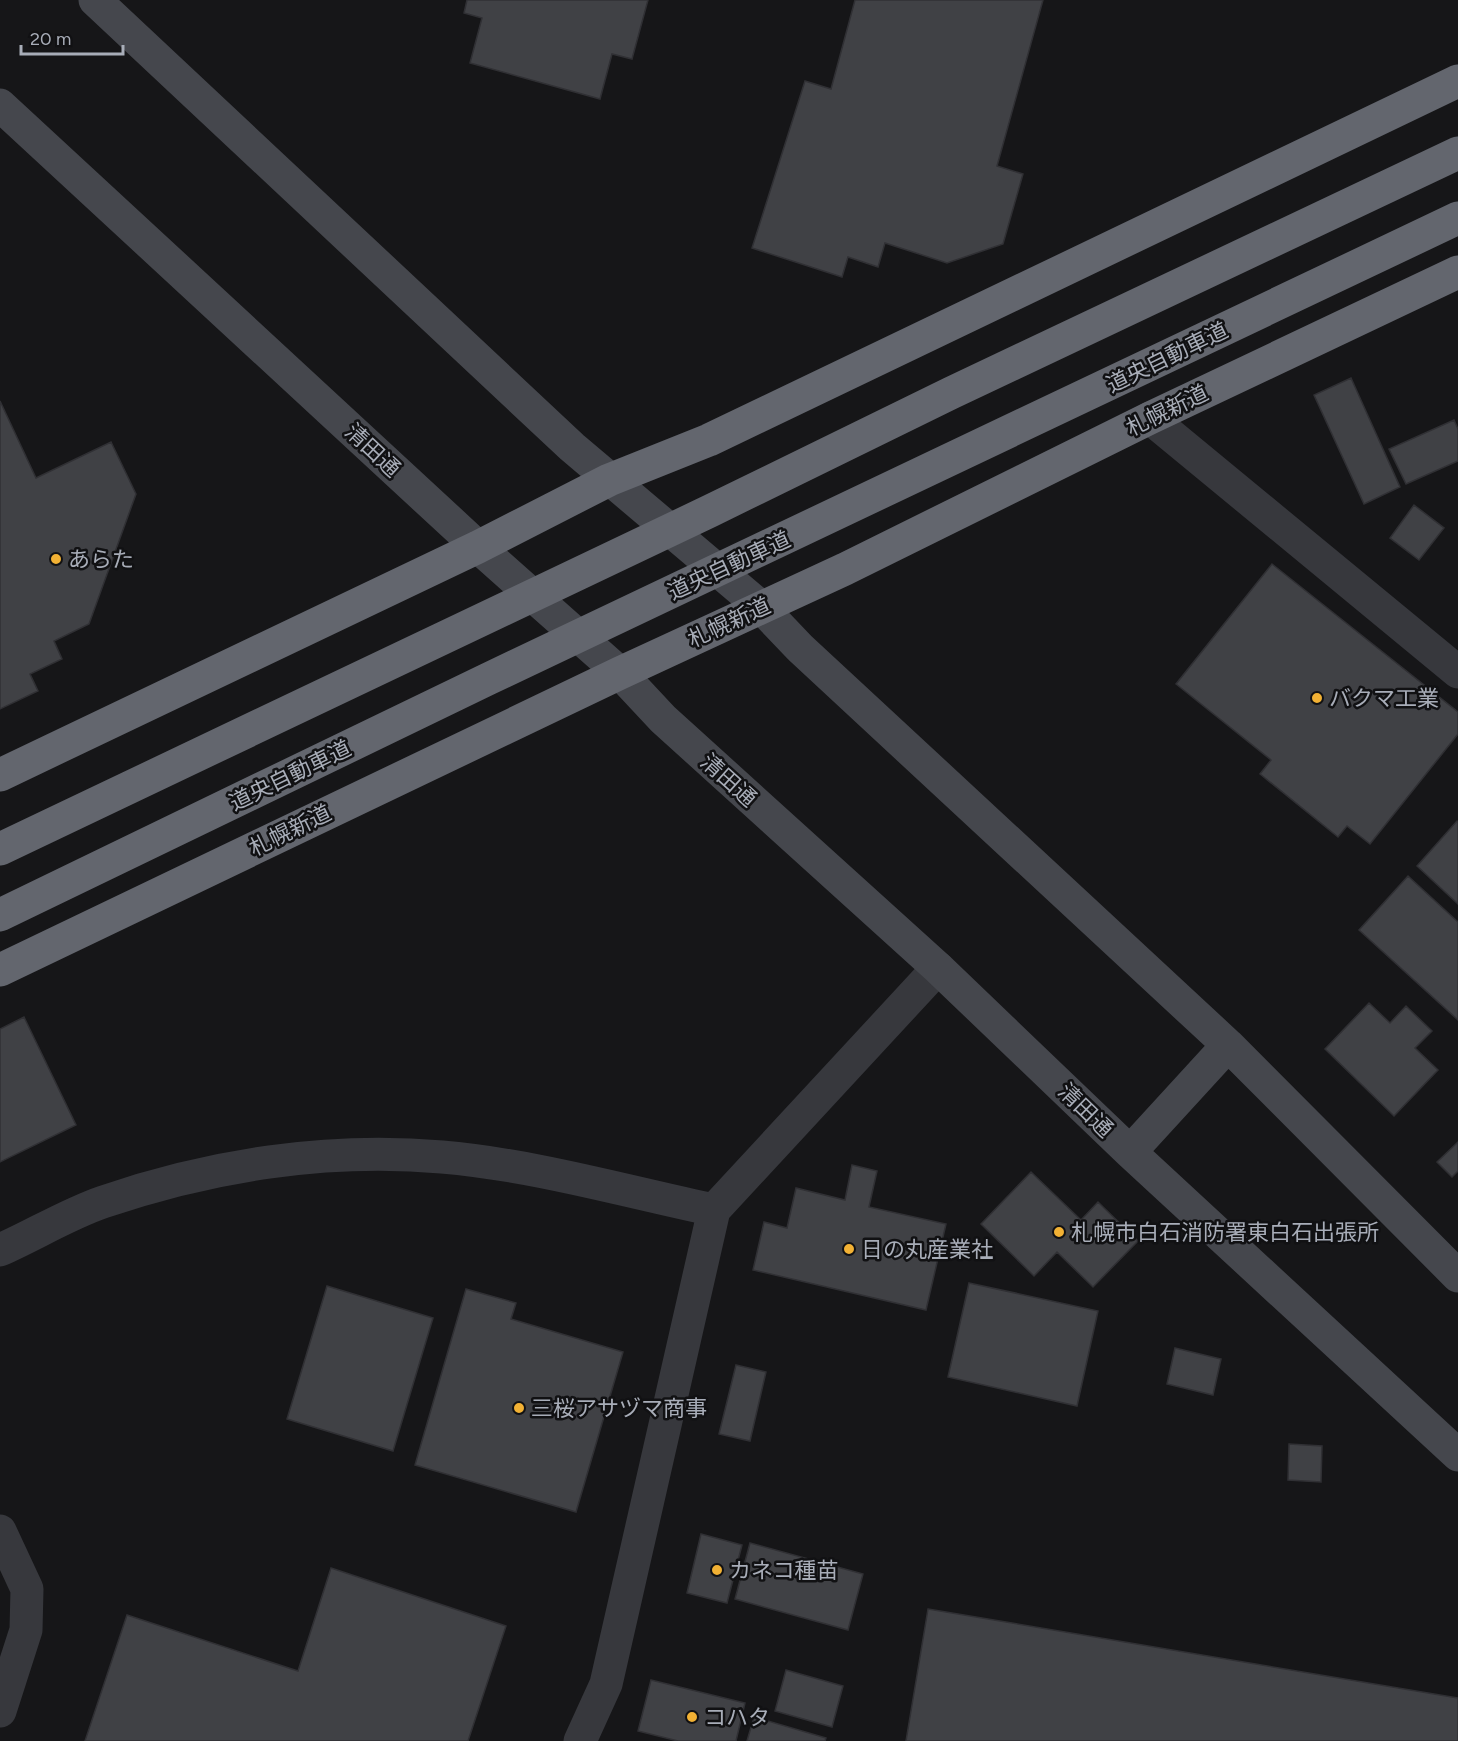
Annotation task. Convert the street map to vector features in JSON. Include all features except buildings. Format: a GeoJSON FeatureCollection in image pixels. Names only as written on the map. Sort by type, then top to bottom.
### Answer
{"type":"FeatureCollection","features":[{"type":"Feature","properties":{"kind":"highway"},"geometry":{"type":"LineString","coordinates":[[0,775],[478,547],[609,480],[709,440],[1458,81]]}},
{"type":"Feature","properties":{"kind":"highway"},"geometry":{"type":"LineString","coordinates":[[0,849],[689,521],[951,393],[1458,153]]}},
{"type":"Feature","properties":{"kind":"highway","name":"道央自動車道"},"geometry":{"type":"LineString","coordinates":[[0,915],[488,679],[1458,218]]}},
{"type":"Feature","properties":{"kind":"highway","name":"札幌新道"},"geometry":{"type":"LineString","coordinates":[[0,970],[1458,272]]}},
{"type":"Feature","properties":{"kind":"street"},"geometry":{"type":"LineString","coordinates":[[95,0],[609,480],[761,607],[800,648],[1228,1045],[1458,1276]]}},
{"type":"Feature","properties":{"kind":"street","name":"清田通"},"geometry":{"type":"LineString","coordinates":[[0,105],[478,547],[620,673],[663,719],[938,968],[1130,1152],[1458,1455]]}},
{"type":"Feature","properties":{"kind":"street"},"geometry":{"type":"LineString","coordinates":[[1150,418],[1458,672]]}},
{"type":"Feature","properties":{"kind":"street"},"geometry":{"type":"LineString","coordinates":[[580,1741],[606,1684],[714,1210],[938,968]]}},
{"type":"Feature","properties":{"kind":"street"},"geometry":{"type":"LineString","coordinates":[[1130,1152],[1228,1045]]}},
{"type":"Feature","properties":{"kind":"street"},"geometry":{"type":"LineString","coordinates":[[0,1250],[101,1203],[167,1183],[234,1168],[301,1159],[370,1154],[442,1157],[504,1165],[714,1210]]}},
{"type":"Feature","properties":{"kind":"street"},"geometry":{"type":"LineString","coordinates":[[0,1531],[27,1589],[26,1630],[0,1711]]}},
{"type":"Feature","properties":{"kind":"place","name":"あらた"},"geometry":{"type":"Point","coordinates":[56,559]}},
{"type":"Feature","properties":{"kind":"place","name":"バクマ工業"},"geometry":{"type":"Point","coordinates":[1317,698]}},
{"type":"Feature","properties":{"kind":"place","name":"札幌市白石消防署東白石出張所"},"geometry":{"type":"Point","coordinates":[1059,1232]}},
{"type":"Feature","properties":{"kind":"place","name":"日の丸産業社"},"geometry":{"type":"Point","coordinates":[849,1249]}},
{"type":"Feature","properties":{"kind":"place","name":"三桜アサヅマ商事"},"geometry":{"type":"Point","coordinates":[519,1408]}},
{"type":"Feature","properties":{"kind":"place","name":"カネコ種苗"},"geometry":{"type":"Point","coordinates":[717,1570]}},
{"type":"Feature","properties":{"kind":"place","name":"コハタ"},"geometry":{"type":"Point","coordinates":[692,1717]}}]}
